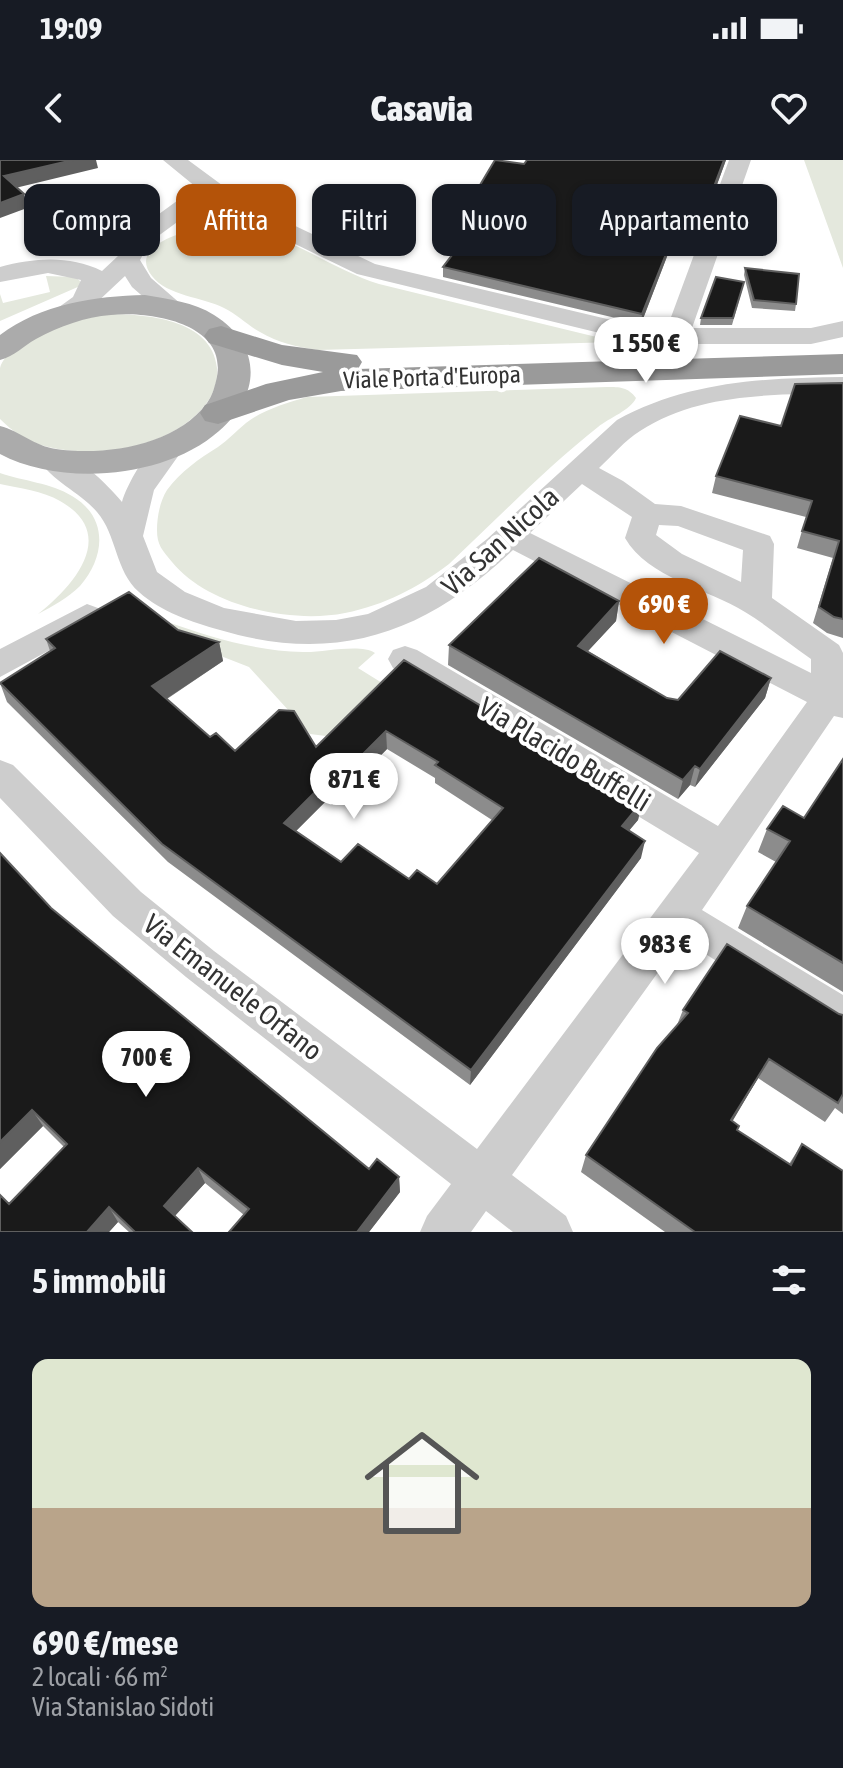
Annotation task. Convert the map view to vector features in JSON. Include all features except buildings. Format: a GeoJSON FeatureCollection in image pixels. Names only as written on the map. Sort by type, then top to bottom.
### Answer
{"type":"FeatureCollection","features":[{"type":"Feature","properties":{"kind":"highway","name":"Viale Porta d'Europa"},"geometry":{"type":"LineString","coordinates":[[221,336],[256,350],[298,359],[340,362],[843,350]]}},
{"type":"Feature","properties":{"kind":"highway","name":"Viale Porta d'Europa"},"geometry":{"type":"LineString","coordinates":[[218,413],[258,395],[297,384],[341,380],[843,364]]}},
{"type":"Feature","properties":{"kind":"main road","name":"Viale Porta d'Europa"},"geometry":{"type":"LineString","coordinates":[[0,437],[28,453],[53,460],[97,463],[138,457],[195,433],[218,413],[233,388],[236,361],[221,336],[196,318],[173,310],[140,305],[73,308],[31,327],[3,346]]}},
{"type":"Feature","properties":{"kind":"street"},"geometry":{"type":"LineString","coordinates":[[174,160],[206,184]]}},
{"type":"Feature","properties":{"kind":"street"},"geometry":{"type":"LineString","coordinates":[[676,338],[740,160]]}},
{"type":"Feature","properties":{"kind":"street"},"geometry":{"type":"LineString","coordinates":[[73,308],[128,260],[141,238],[176,214]]}},
{"type":"Feature","properties":{"kind":"street"},"geometry":{"type":"LineString","coordinates":[[168,220],[176,218]]}},
{"type":"Feature","properties":{"kind":"street"},"geometry":{"type":"LineString","coordinates":[[296,235],[366,269],[645,336],[811,336],[843,329]]}},
{"type":"Feature","properties":{"kind":"street"},"geometry":{"type":"LineString","coordinates":[[128,260],[141,282],[173,310]]}},
{"type":"Feature","properties":{"kind":"street"},"geometry":{"type":"LineString","coordinates":[[0,275],[34,267],[81,269],[95,277],[73,308]]}},
{"type":"Feature","properties":{"kind":"street","name":"Via San Nicola"},"geometry":{"type":"LineString","coordinates":[[126,594],[176,602],[230,622],[283,631],[322,634],[361,630],[402,617],[440,595],[510,536],[627,426],[674,401],[703,393],[843,385]]}},
{"type":"Feature","properties":{"kind":"street"},"geometry":{"type":"LineString","coordinates":[[128,536],[140,488],[172,445]]}},
{"type":"Feature","properties":{"kind":"street"},"geometry":{"type":"LineString","coordinates":[[4,655],[126,594],[135,564],[128,536],[102,496],[53,460]]}},
{"type":"Feature","properties":{"kind":"street"},"geometry":{"type":"LineString","coordinates":[[579,470],[613,488],[648,514],[681,516],[759,544],[756,603]]}},
{"type":"Feature","properties":{"kind":"street"},"geometry":{"type":"LineString","coordinates":[[443,1232],[836,701],[827,654],[756,603],[671,562],[640,538],[648,514]]}},
{"type":"Feature","properties":{"kind":"street"},"geometry":{"type":"LineString","coordinates":[[510,536],[836,701]]}},
{"type":"Feature","properties":{"kind":"street","name":"Via Placido Buffelli"},"geometry":{"type":"LineString","coordinates":[[405,659],[724,849]]}},
{"type":"Feature","properties":{"kind":"street","name":"Via Emanuele Orfano"},"geometry":{"type":"LineString","coordinates":[[0,775],[127,904],[200,964],[550,1232]]}},
{"type":"Feature","properties":{"kind":"street"},"geometry":{"type":"LineString","coordinates":[[677,915],[843,1018]]}},
{"type":"Feature","properties":{"kind":"shaded area"},"geometry":{"type":"Polygon","coordinates":[[[804,160],[843,160],[843,268],[804,160]]]}},
{"type":"Feature","properties":{"kind":"shaded area"},"geometry":{"type":"Polygon","coordinates":[[[176,236],[176,256],[296,256],[296,246],[379,284],[617,342],[318,350],[288,344],[260,332],[224,308],[159,283],[146,263],[148,256],[160,256],[160,243],[176,236]]]}},
{"type":"Feature","properties":{"kind":"shaded area"},"geometry":{"type":"Polygon","coordinates":[[[46,276],[75,277],[80,281],[80,286],[0,321],[0,294],[3,303],[50,292],[46,276]]]}},
{"type":"Feature","properties":{"kind":"shaded area"},"geometry":{"type":"Polygon","coordinates":[[[106,314],[139,315],[174,322],[203,338],[212,351],[217,376],[210,398],[196,415],[178,429],[157,439],[110,450],[85,451],[62,450],[35,443],[19,435],[0,419],[0,368],[6,357],[30,339],[46,332],[106,314]]]}},
{"type":"Feature","properties":{"kind":"shaded area"},"geometry":{"type":"Polygon","coordinates":[[[623,388],[636,398],[630,406],[598,427],[559,460],[449,564],[413,588],[374,605],[323,616],[300,616],[251,608],[206,590],[172,562],[159,544],[159,509],[172,483],[246,423],[283,404],[307,397],[623,388]]]}},
{"type":"Feature","properties":{"kind":"shaded area"},"geometry":{"type":"Polygon","coordinates":[[[0,473],[46,485],[72,496],[84,505],[97,526],[98,550],[89,574],[70,594],[38,614],[76,575],[85,559],[87,529],[77,514],[60,501],[39,492],[0,484],[0,473]]]}},
{"type":"Feature","properties":{"kind":"shaded area"},"geometry":{"type":"Polygon","coordinates":[[[165,621],[216,638],[268,649],[303,652],[368,650],[375,653],[358,668],[387,686],[334,737],[310,734],[249,667],[185,642],[165,621]]]}}]}
